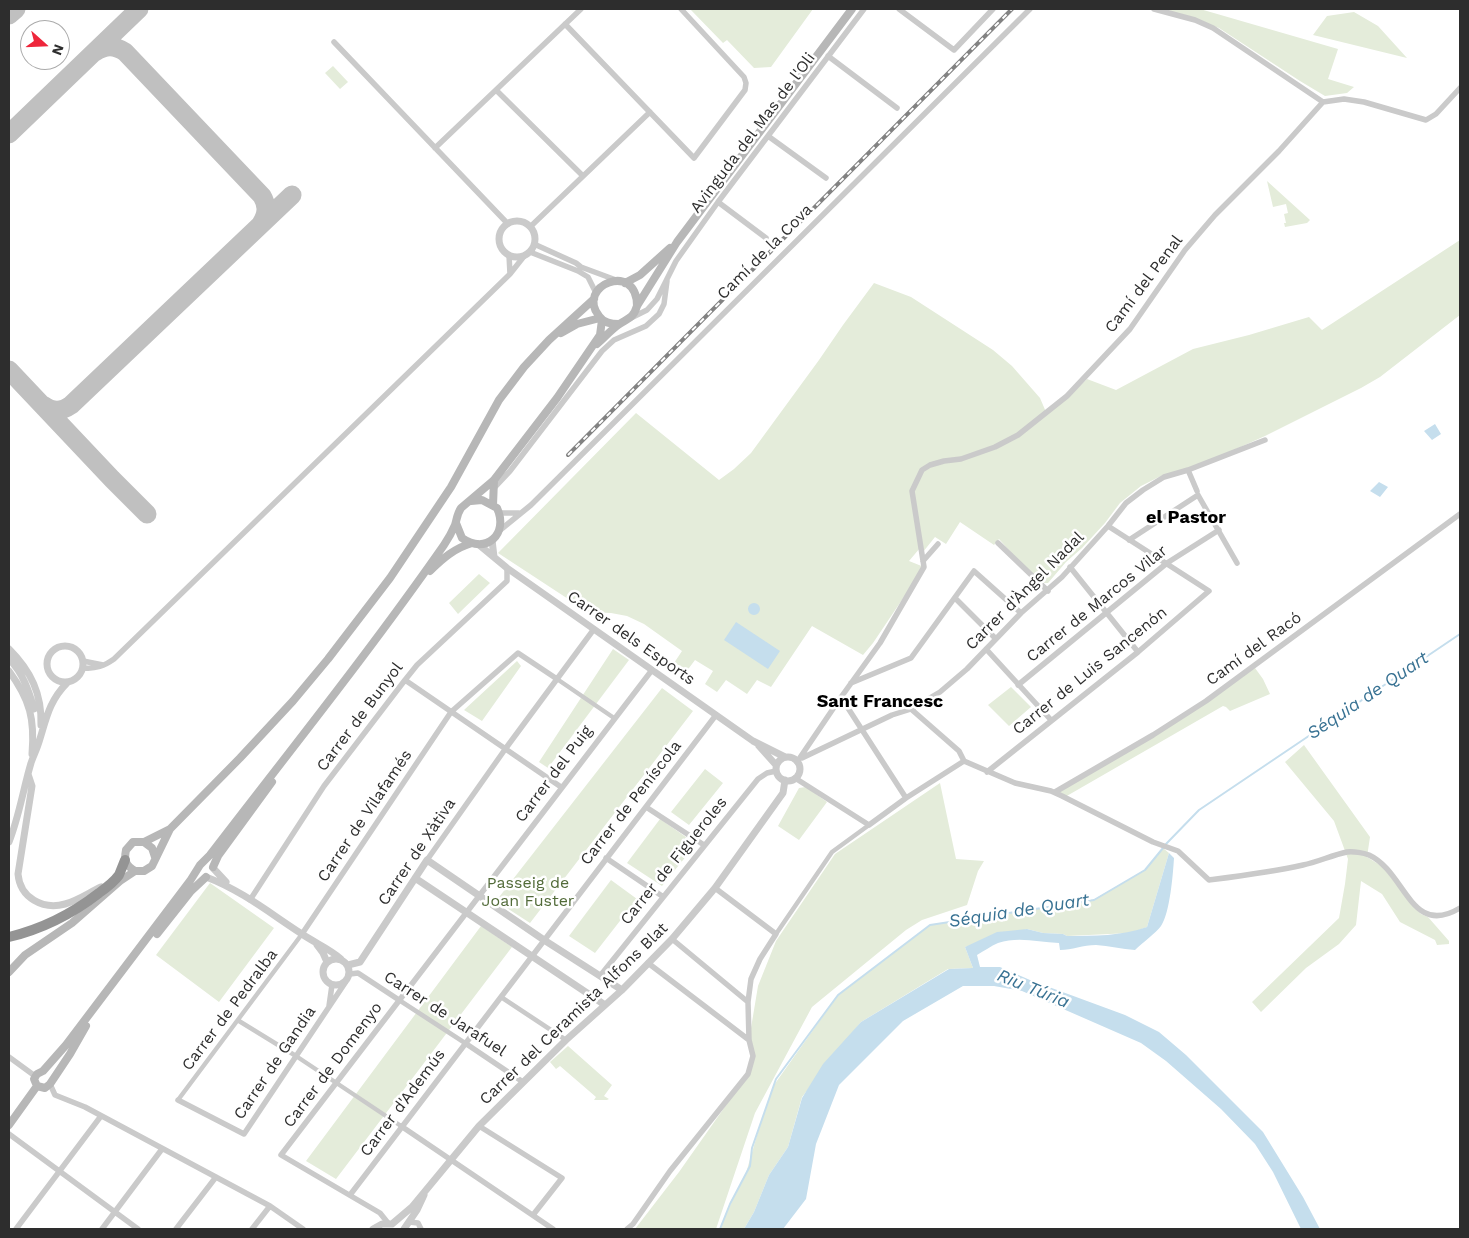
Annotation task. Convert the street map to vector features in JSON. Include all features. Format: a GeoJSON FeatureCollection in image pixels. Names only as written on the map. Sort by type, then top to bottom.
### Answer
{"type":"FeatureCollection","features":[{"type":"Feature","properties":{"kind":"highway"},"geometry":{"type":"LineString","coordinates":[[9,937],[28,933],[66,916],[90,901],[112,883],[119,874],[124,860]]}},
{"type":"Feature","properties":{"kind":"main road"},"geometry":{"type":"LineString","coordinates":[[590,351],[635,313],[637,306],[677,242],[852,9]]}},
{"type":"Feature","properties":{"kind":"main road"},"geometry":{"type":"LineString","coordinates":[[625,283],[640,276],[677,242]]}},
{"type":"Feature","properties":{"kind":"main road"},"geometry":{"type":"LineString","coordinates":[[170,829],[144,842],[134,842],[126,850],[124,860],[128,867],[135,871],[144,871],[152,866],[170,829],[254,744],[293,701],[339,645],[390,578],[451,487],[499,400],[524,367],[595,296],[604,284],[616,280],[625,283],[635,292],[637,306]]}},
{"type":"Feature","properties":{"kind":"main road"},"geometry":{"type":"LineString","coordinates":[[298,742],[268,788],[218,856],[212,872],[191,891],[84,1028],[70,1054],[50,1083],[45,1088],[37,1086],[34,1082],[35,1076],[43,1072],[66,1045],[415,586],[446,543],[456,523],[458,512],[466,503],[494,484],[557,398],[600,335],[601,319],[594,306],[595,296]]}},
{"type":"Feature","properties":{"kind":"main road"},"geometry":{"type":"LineString","coordinates":[[549,340],[577,324],[601,319],[608,323],[620,324]]}},
{"type":"Feature","properties":{"kind":"main road"},"geometry":{"type":"LineString","coordinates":[[493,505],[494,484]]}},
{"type":"Feature","properties":{"kind":"main road"},"geometry":{"type":"LineString","coordinates":[[415,586],[451,552],[461,547],[492,540],[499,531],[501,522],[499,513],[493,505],[482,500],[469,502]]}},
{"type":"Feature","properties":{"kind":"main road"},"geometry":{"type":"LineString","coordinates":[[456,523],[462,538],[475,544]]}},
{"type":"Feature","properties":{"kind":"main road"},"geometry":{"type":"LineString","coordinates":[[144,842],[152,848],[155,857]]}},
{"type":"Feature","properties":{"kind":"main road"},"geometry":{"type":"LineString","coordinates":[[201,865],[208,862],[213,867]]}},
{"type":"Feature","properties":{"kind":"main road"},"geometry":{"type":"LineString","coordinates":[[201,865],[199,873],[206,877]]}},
{"type":"Feature","properties":{"kind":"main road"},"geometry":{"type":"LineString","coordinates":[[9,972],[25,954],[72,923],[120,881],[135,871]]}},
{"type":"Feature","properties":{"kind":"main road"},"geometry":{"type":"LineString","coordinates":[[43,1072],[49,1075],[50,1083]]}},
{"type":"Feature","properties":{"kind":"main road"},"geometry":{"type":"LineString","coordinates":[[9,1124],[37,1086]]}},
{"type":"Feature","properties":{"kind":"street"},"geometry":{"type":"LineString","coordinates":[[435,148],[581,9]]}},
{"type":"Feature","properties":{"kind":"street"},"geometry":{"type":"LineString","coordinates":[[565,24],[694,158],[745,90],[746,83],[744,77],[681,9]]}},
{"type":"Feature","properties":{"kind":"street","name":"Avinguda del Mas de l'Oli"},"geometry":{"type":"LineString","coordinates":[[630,318],[647,310],[657,299],[676,261],[718,202],[864,9]]}},
{"type":"Feature","properties":{"kind":"street"},"geometry":{"type":"LineString","coordinates":[[899,9],[954,50],[993,9]]}},
{"type":"Feature","properties":{"kind":"street","name":"Camí de la Cova"},"geometry":{"type":"LineString","coordinates":[[499,531],[531,505],[1030,9]]}},
{"type":"Feature","properties":{"kind":"street"},"geometry":{"type":"LineString","coordinates":[[1154,9],[1195,20],[1213,28],[1323,102],[1344,99],[1364,102],[1426,120],[1436,114],[1460,88]]}},
{"type":"Feature","properties":{"kind":"street"},"geometry":{"type":"LineString","coordinates":[[334,42],[508,224]]}},
{"type":"Feature","properties":{"kind":"street"},"geometry":{"type":"LineString","coordinates":[[828,56],[896,108]]}},
{"type":"Feature","properties":{"kind":"street"},"geometry":{"type":"LineString","coordinates":[[496,90],[583,176]]}},
{"type":"Feature","properties":{"kind":"street","name":"Camí del Penal"},"geometry":{"type":"LineString","coordinates":[[923,564],[912,491],[922,470],[930,465],[944,461],[962,459],[1018,436],[1067,396],[1130,329],[1185,250],[1215,215],[1280,151],[1323,102]]}},
{"type":"Feature","properties":{"kind":"street"},"geometry":{"type":"LineString","coordinates":[[530,227],[650,112]]}},
{"type":"Feature","properties":{"kind":"street"},"geometry":{"type":"LineString","coordinates":[[768,136],[826,178]]}},
{"type":"Feature","properties":{"kind":"street"},"geometry":{"type":"LineString","coordinates":[[718,202],[766,238]]}},
{"type":"Feature","properties":{"kind":"street"},"geometry":{"type":"LineString","coordinates":[[67,683],[59,681],[52,676],[47,660],[51,652],[67,646],[74,649],[83,664],[94,669],[105,666],[510,274],[527,254],[534,244],[535,238],[530,227],[519,222],[508,224],[503,228],[499,240],[504,251],[514,257],[527,254],[578,271],[588,277],[595,296]]}},
{"type":"Feature","properties":{"kind":"street"},"geometry":{"type":"LineString","coordinates":[[534,244],[581,267],[616,280]]}},
{"type":"Feature","properties":{"kind":"street"},"geometry":{"type":"LineString","coordinates":[[509,255],[510,274]]}},
{"type":"Feature","properties":{"kind":"street","name":"Avinguda del Mas de l'Oli"},"geometry":{"type":"LineString","coordinates":[[494,484],[510,471],[602,351],[614,340],[646,326],[659,314],[664,304],[668,277]]}},
{"type":"Feature","properties":{"kind":"street","name":"Carrer d'Àngel Nadal"},"geometry":{"type":"LineString","coordinates":[[799,760],[892,715],[911,709],[940,692],[1021,613],[1048,591],[1108,526],[1126,503],[1143,490],[1164,477],[1188,470],[1265,440]]}},
{"type":"Feature","properties":{"kind":"street"},"geometry":{"type":"LineString","coordinates":[[1188,470],[1198,493],[1237,563]]}},
{"type":"Feature","properties":{"kind":"street"},"geometry":{"type":"LineString","coordinates":[[1129,540],[1198,493]]}},
{"type":"Feature","properties":{"kind":"street"},"geometry":{"type":"LineString","coordinates":[[499,513],[519,513]]}},
{"type":"Feature","properties":{"kind":"street","name":"Camí del Racó"},"geometry":{"type":"LineString","coordinates":[[1055,792],[1153,735],[1206,701],[1460,514]]}},
{"type":"Feature","properties":{"kind":"street"},"geometry":{"type":"LineString","coordinates":[[1108,526],[1166,563]]}},
{"type":"Feature","properties":{"kind":"street","name":"Carrer de Marcos Vilar"},"geometry":{"type":"LineString","coordinates":[[1018,684],[1166,563],[1219,530]]}},
{"type":"Feature","properties":{"kind":"street"},"geometry":{"type":"LineString","coordinates":[[492,540],[494,557]]}},
{"type":"Feature","properties":{"kind":"street"},"geometry":{"type":"LineString","coordinates":[[998,543],[1048,591]]}},
{"type":"Feature","properties":{"kind":"street","name":"Carrer dels Esports"},"geometry":{"type":"LineString","coordinates":[[475,544],[753,741],[785,757]]}},
{"type":"Feature","properties":{"kind":"street"},"geometry":{"type":"LineString","coordinates":[[795,778],[799,770],[799,760],[850,683],[880,643],[923,564],[938,544]]}},
{"type":"Feature","properties":{"kind":"street","name":"Carrer de Luis Sancenón"},"geometry":{"type":"LineString","coordinates":[[987,772],[1138,652],[1209,591],[1166,563]]}},
{"type":"Feature","properties":{"kind":"street"},"geometry":{"type":"LineString","coordinates":[[1070,567],[1138,652]]}},
{"type":"Feature","properties":{"kind":"street","name":"Carrer de Bunyol"},"geometry":{"type":"LineString","coordinates":[[250,900],[324,786],[417,664],[507,580],[507,568]]}},
{"type":"Feature","properties":{"kind":"street"},"geometry":{"type":"LineString","coordinates":[[850,683],[911,658],[974,571],[1021,613]]}},
{"type":"Feature","properties":{"kind":"street"},"geometry":{"type":"LineString","coordinates":[[955,598],[996,638]]}},
{"type":"Feature","properties":{"kind":"street","name":"Carrer de Xàtiva"},"geometry":{"type":"LineString","coordinates":[[348,965],[360,962],[427,860],[506,748],[594,629]]}},
{"type":"Feature","properties":{"kind":"street"},"geometry":{"type":"LineString","coordinates":[[9,649],[24,666],[34,684],[42,710],[32,762],[15,827],[9,842]]}},
{"type":"Feature","properties":{"kind":"street"},"geometry":{"type":"LineString","coordinates":[[986,649],[1051,720]]}},
{"type":"Feature","properties":{"kind":"street","name":"Carrer de Vilafamés"},"geometry":{"type":"LineString","coordinates":[[302,934],[451,712],[518,653],[557,679]]}},
{"type":"Feature","properties":{"kind":"street"},"geometry":{"type":"LineString","coordinates":[[9,659],[28,687],[36,717],[37,734]]}},
{"type":"Feature","properties":{"kind":"street"},"geometry":{"type":"LineString","coordinates":[[37,734],[51,703],[67,683],[78,677],[83,664]]}},
{"type":"Feature","properties":{"kind":"street","name":"Carrer del Puig"},"geometry":{"type":"LineString","coordinates":[[479,896],[652,670]]}},
{"type":"Feature","properties":{"kind":"street"},"geometry":{"type":"LineString","coordinates":[[9,671],[21,688],[32,713],[37,734]]}},
{"type":"Feature","properties":{"kind":"street"},"geometry":{"type":"LineString","coordinates":[[557,679],[614,718]]}},
{"type":"Feature","properties":{"kind":"street"},"geometry":{"type":"LineString","coordinates":[[405,680],[561,787]]}},
{"type":"Feature","properties":{"kind":"street"},"geometry":{"type":"LineString","coordinates":[[839,700],[846,705],[860,730],[906,798]]}},
{"type":"Feature","properties":{"kind":"street"},"geometry":{"type":"LineString","coordinates":[[911,709],[960,751],[964,761],[1015,783],[1055,792],[1153,842],[1178,851],[1208,880],[1282,870],[1349,852],[1368,854],[1389,871],[1422,913],[1442,915],[1460,908]]}},
{"type":"Feature","properties":{"kind":"street","name":"Carrer de Peníscola"},"geometry":{"type":"LineString","coordinates":[[532,956],[716,715]]}},
{"type":"Feature","properties":{"kind":"street","name":"Carrer dels Esports"},"geometry":{"type":"LineString","coordinates":[[753,741],[776,768]]}},
{"type":"Feature","properties":{"kind":"street"},"geometry":{"type":"LineString","coordinates":[[799,760],[791,757],[781,759],[776,768],[779,776],[786,780],[795,778],[869,824]]}},
{"type":"Feature","properties":{"kind":"street"},"geometry":{"type":"LineString","coordinates":[[627,1229],[692,1142],[748,1074],[753,1056],[749,1040],[748,1002],[751,979],[760,959],[832,852],[906,798],[964,761]]}},
{"type":"Feature","properties":{"kind":"street","name":"Carrer de Figueroles"},"geometry":{"type":"LineString","coordinates":[[600,976],[662,896],[758,779],[776,768]]}},
{"type":"Feature","properties":{"kind":"street"},"geometry":{"type":"LineString","coordinates":[[28,774],[32,786],[18,874],[23,892],[32,900],[53,906],[66,904],[112,883]]}},
{"type":"Feature","properties":{"kind":"street","name":"Carrer del Ceramista Alfons Blat"},"geometry":{"type":"LineString","coordinates":[[390,1224],[412,1207],[479,1126],[566,1040],[622,990],[672,939],[715,888],[783,793],[786,780]]}},
{"type":"Feature","properties":{"kind":"street"},"geometry":{"type":"LineString","coordinates":[[646,806],[704,845]]}},
{"type":"Feature","properties":{"kind":"street"},"geometry":{"type":"LineString","coordinates":[[606,858],[662,896]]}},
{"type":"Feature","properties":{"kind":"street"},"geometry":{"type":"LineString","coordinates":[[427,860],[544,940],[622,990]]}},
{"type":"Feature","properties":{"kind":"street"},"geometry":{"type":"LineString","coordinates":[[213,867],[228,885]]}},
{"type":"Feature","properties":{"kind":"street"},"geometry":{"type":"LineString","coordinates":[[206,877],[228,885],[315,943],[333,952],[348,965],[350,974],[345,983],[339,986],[332,985],[325,980],[323,971],[327,962],[334,959],[341,960]]}},
{"type":"Feature","properties":{"kind":"street"},"geometry":{"type":"LineString","coordinates":[[415,878],[605,1005]]}},
{"type":"Feature","properties":{"kind":"street"},"geometry":{"type":"LineString","coordinates":[[715,888],[776,934]]}},
{"type":"Feature","properties":{"kind":"street","name":"Carrer de Domenyo"},"geometry":{"type":"LineString","coordinates":[[350,1195],[281,1155],[479,896]]}},
{"type":"Feature","properties":{"kind":"street","name":"Carrer de Pedralba"},"geometry":{"type":"LineString","coordinates":[[178,1100],[302,934]]}},
{"type":"Feature","properties":{"kind":"street"},"geometry":{"type":"LineString","coordinates":[[672,939],[748,1002]]}},
{"type":"Feature","properties":{"kind":"street"},"geometry":{"type":"LineString","coordinates":[[315,943],[327,962]]}},
{"type":"Feature","properties":{"kind":"street","name":"Carrer d'Ademús"},"geometry":{"type":"LineString","coordinates":[[350,1195],[532,956]]}},
{"type":"Feature","properties":{"kind":"street"},"geometry":{"type":"LineString","coordinates":[[648,963],[749,1040]]}},
{"type":"Feature","properties":{"kind":"street","name":"Carrer de Jarafuel"},"geometry":{"type":"LineString","coordinates":[[350,974],[358,973],[524,1082]]}},
{"type":"Feature","properties":{"kind":"street","name":"Carrer de Gandia"},"geometry":{"type":"LineString","coordinates":[[178,1100],[244,1134],[345,983]]}},
{"type":"Feature","properties":{"kind":"street","name":"Carrer de Gandia"},"geometry":{"type":"LineString","coordinates":[[329,1006],[332,985]]}},
{"type":"Feature","properties":{"kind":"street"},"geometry":{"type":"LineString","coordinates":[[501,996],[566,1040]]}},
{"type":"Feature","properties":{"kind":"street"},"geometry":{"type":"LineString","coordinates":[[238,1021],[296,1056],[553,1229]]}},
{"type":"Feature","properties":{"kind":"street"},"geometry":{"type":"LineString","coordinates":[[9,1058],[35,1076]]}},
{"type":"Feature","properties":{"kind":"street"},"geometry":{"type":"LineString","coordinates":[[50,1083],[56,1094],[270,1206],[303,1229]]}},
{"type":"Feature","properties":{"kind":"street"},"geometry":{"type":"LineString","coordinates":[[16,1229],[101,1116]]}},
{"type":"Feature","properties":{"kind":"street"},"geometry":{"type":"LineString","coordinates":[[479,1126],[562,1178],[534,1215]]}},
{"type":"Feature","properties":{"kind":"street"},"geometry":{"type":"LineString","coordinates":[[9,1134],[138,1229]]}},
{"type":"Feature","properties":{"kind":"street"},"geometry":{"type":"LineString","coordinates":[[102,1229],[162,1149]]}},
{"type":"Feature","properties":{"kind":"street"},"geometry":{"type":"LineString","coordinates":[[176,1229],[216,1177]]}},
{"type":"Feature","properties":{"kind":"street","name":"Carrer del Ceramista Alfons Blat"},"geometry":{"type":"LineString","coordinates":[[404,1229],[417,1210],[426,1189]]}},
{"type":"Feature","properties":{"kind":"street"},"geometry":{"type":"LineString","coordinates":[[350,1195],[380,1213],[390,1224]]}},
{"type":"Feature","properties":{"kind":"street"},"geometry":{"type":"LineString","coordinates":[[252,1229],[270,1206]]}},
{"type":"Feature","properties":{"kind":"street"},"geometry":{"type":"LineString","coordinates":[[409,1222],[418,1223],[421,1229]]}},
{"type":"Feature","properties":{"kind":"street"},"geometry":{"type":"LineString","coordinates":[[373,1229],[382,1224],[390,1224]]}},
{"type":"Feature","properties":{"kind":"green space"},"geometry":{"type":"Polygon","coordinates":[[[690,9],[813,9],[771,67],[754,68],[727,40],[723,43],[690,9]]]}},
{"type":"Feature","properties":{"kind":"green space"},"geometry":{"type":"Polygon","coordinates":[[[1165,9],[1200,9],[1338,49],[1328,79],[1354,87],[1347,93],[1325,96],[1219,28],[1165,9]]]}},
{"type":"Feature","properties":{"kind":"green space"},"geometry":{"type":"Polygon","coordinates":[[[1354,12],[1378,26],[1407,58],[1313,35],[1327,16],[1354,12]]]}},
{"type":"Feature","properties":{"kind":"green space"},"geometry":{"type":"Polygon","coordinates":[[[333,66],[348,82],[340,89],[325,73],[333,66]]]}},
{"type":"Feature","properties":{"kind":"green space"},"geometry":{"type":"Polygon","coordinates":[[[1267,181],[1310,220],[1307,223],[1285,227],[1284,214],[1288,213],[1286,204],[1273,207],[1267,181]]]}},
{"type":"Feature","properties":{"kind":"green space"},"geometry":{"type":"Polygon","coordinates":[[[1460,240],[1460,315],[1380,377],[1265,436],[1194,468],[1163,475],[1141,486],[1120,503],[1105,523],[1048,583],[1044,583],[1017,559],[999,539],[994,545],[960,522],[946,544],[935,537],[923,552],[920,548],[909,561],[924,567],[863,655],[812,626],[771,687],[757,680],[747,694],[726,680],[717,692],[705,684],[713,671],[695,660],[686,672],[674,663],[682,651],[644,624],[627,616],[588,612],[498,553],[636,413],[719,480],[751,453],[874,283],[911,297],[993,350],[1012,366],[1040,398],[1046,412],[993,450],[1068,397],[1087,379],[1116,390],[1193,349],[1309,317],[1322,330],[1460,240]]]}},
{"type":"Feature","properties":{"kind":"green space"},"geometry":{"type":"Polygon","coordinates":[[[479,574],[490,583],[458,614],[449,603],[479,574]]]}},
{"type":"Feature","properties":{"kind":"green space"},"geometry":{"type":"Polygon","coordinates":[[[613,649],[629,660],[548,768],[539,762],[613,649]]]}},
{"type":"Feature","properties":{"kind":"green space"},"geometry":{"type":"Polygon","coordinates":[[[517,661],[521,666],[482,721],[464,710],[517,661]]]}},
{"type":"Feature","properties":{"kind":"green space"},"geometry":{"type":"Polygon","coordinates":[[[1255,668],[1270,694],[1230,711],[1223,706],[1065,797],[1055,792],[1153,735],[1255,668]]]}},
{"type":"Feature","properties":{"kind":"green space"},"geometry":{"type":"Polygon","coordinates":[[[1011,687],[1031,707],[1009,726],[988,705],[1011,687]]]}},
{"type":"Feature","properties":{"kind":"green space","name":"Passeig de Joan Fuster"},"geometry":{"type":"Polygon","coordinates":[[[662,688],[693,711],[530,923],[496,901],[662,688]]]}},
{"type":"Feature","properties":{"kind":"green space"},"geometry":{"type":"Polygon","coordinates":[[[1304,745],[1370,837],[1367,857],[1383,867],[1412,905],[1421,914],[1428,917],[1449,941],[1449,944],[1437,945],[1435,940],[1400,922],[1382,894],[1361,881],[1356,925],[1339,944],[1306,968],[1261,1012],[1252,1002],[1339,918],[1345,884],[1348,859],[1334,821],[1285,762],[1304,745]]]}},
{"type":"Feature","properties":{"kind":"green space"},"geometry":{"type":"Polygon","coordinates":[[[705,769],[723,783],[689,825],[671,812],[705,769]]]}},
{"type":"Feature","properties":{"kind":"green space"},"geometry":{"type":"Polygon","coordinates":[[[940,783],[956,859],[984,861],[978,871],[967,905],[922,920],[906,930],[812,1007],[755,1113],[716,1229],[635,1229],[679,1172],[748,1074],[753,1056],[749,1040],[758,986],[776,941],[835,854],[940,783]]]}},
{"type":"Feature","properties":{"kind":"green space"},"geometry":{"type":"Polygon","coordinates":[[[806,787],[827,802],[799,840],[778,826],[799,788],[806,787]]]}},
{"type":"Feature","properties":{"kind":"green space"},"geometry":{"type":"Polygon","coordinates":[[[660,819],[696,844],[662,886],[627,863],[660,819]]]}},
{"type":"Feature","properties":{"kind":"green space"},"geometry":{"type":"Polygon","coordinates":[[[1163,848],[1169,853],[1147,927],[1131,933],[1067,936],[1027,929],[965,947],[973,968],[948,969],[861,1022],[802,1097],[788,1147],[769,1175],[754,1212],[744,1229],[720,1229],[746,1173],[774,1085],[838,995],[930,925],[1093,900],[1145,870],[1163,848]]]}},
{"type":"Feature","properties":{"kind":"green space"},"geometry":{"type":"Polygon","coordinates":[[[611,880],[637,899],[595,953],[569,936],[611,880]]]}},
{"type":"Feature","properties":{"kind":"green space"},"geometry":{"type":"Polygon","coordinates":[[[210,883],[274,928],[219,1002],[156,955],[210,883]]]}},
{"type":"Feature","properties":{"kind":"green space","name":"Passeig de Joan Fuster"},"geometry":{"type":"Polygon","coordinates":[[[481,926],[512,947],[336,1179],[306,1161],[481,926]]]}},
{"type":"Feature","properties":{"kind":"green space"},"geometry":{"type":"Polygon","coordinates":[[[568,1046],[612,1085],[604,1096],[609,1099],[594,1100],[596,1097],[560,1066],[556,1069],[550,1062],[568,1046]]]}},
{"type":"Feature","properties":{"kind":"water"},"geometry":{"type":"Polygon","coordinates":[[[1435,424],[1441,434],[1432,440],[1424,431],[1435,424]]]}},
{"type":"Feature","properties":{"kind":"water"},"geometry":{"type":"Polygon","coordinates":[[[1379,482],[1388,487],[1380,497],[1370,491],[1379,482]]]}},
{"type":"Feature","properties":{"kind":"water"},"geometry":{"type":"Polygon","coordinates":[[[754,603],[760,609],[754,615],[748,609],[754,603]]]}},
{"type":"Feature","properties":{"kind":"water"},"geometry":{"type":"Polygon","coordinates":[[[736,622],[780,651],[768,669],[724,640],[736,622]]]}},
{"type":"Feature","properties":{"kind":"water","name":"Riu Túria"},"geometry":{"type":"Polygon","coordinates":[[[1169,853],[1174,858],[1174,865],[1167,912],[1159,929],[1135,950],[1096,945],[1060,950],[1059,943],[1013,940],[998,943],[977,955],[980,967],[1000,967],[1125,1015],[1159,1032],[1186,1055],[1263,1132],[1303,1197],[1320,1229],[1301,1229],[1273,1172],[1255,1144],[1221,1109],[1166,1061],[1141,1043],[1022,991],[994,986],[963,986],[903,1021],[839,1085],[816,1144],[806,1199],[783,1229],[744,1229],[754,1212],[769,1175],[788,1147],[802,1098],[823,1064],[861,1022],[949,969],[973,968],[965,947],[997,932],[1027,929],[1067,936],[1097,936],[1117,934],[1147,927],[1169,853]]]}},
{"type":"Feature","properties":{"kind":"waterway","name":"Séquia de Quart"},"geometry":{"type":"LineString","coordinates":[[1166,844],[1199,810],[1460,634]]}},
{"type":"Feature","properties":{"kind":"waterway","name":"Séquia de Quart"},"geometry":{"type":"LineString","coordinates":[[720,1229],[730,1204],[750,1166],[752,1148],[776,1079],[838,995],[930,925],[1094,900],[1145,870],[1163,848]]}},
{"type":"Feature","properties":{"kind":"taxiway"},"geometry":{"type":"LineString","coordinates":[[9,15],[16,9]]}},
{"type":"Feature","properties":{"kind":"taxiway"},"geometry":{"type":"LineString","coordinates":[[9,134],[139,9]]}},
{"type":"Feature","properties":{"kind":"taxiway"},"geometry":{"type":"LineString","coordinates":[[95,52],[110,47],[125,52],[262,196],[266,210],[261,224]]}},
{"type":"Feature","properties":{"kind":"taxiway"},"geometry":{"type":"LineString","coordinates":[[43,405],[57,410],[71,405],[292,195]]}},
{"type":"Feature","properties":{"kind":"taxiway"},"geometry":{"type":"LineString","coordinates":[[9,370],[147,514]]}},
{"type":"Feature","properties":{"kind":"railway"},"geometry":{"type":"LineString","coordinates":[[568,455],[1012,9]]}},
{"type":"Feature","properties":{"kind":"district","name":"el Pastor"},"geometry":{"type":"Point","coordinates":[1186,518]}},
{"type":"Feature","properties":{"kind":"district","name":"Sant Francesc"},"geometry":{"type":"Point","coordinates":[880,702]}}]}
